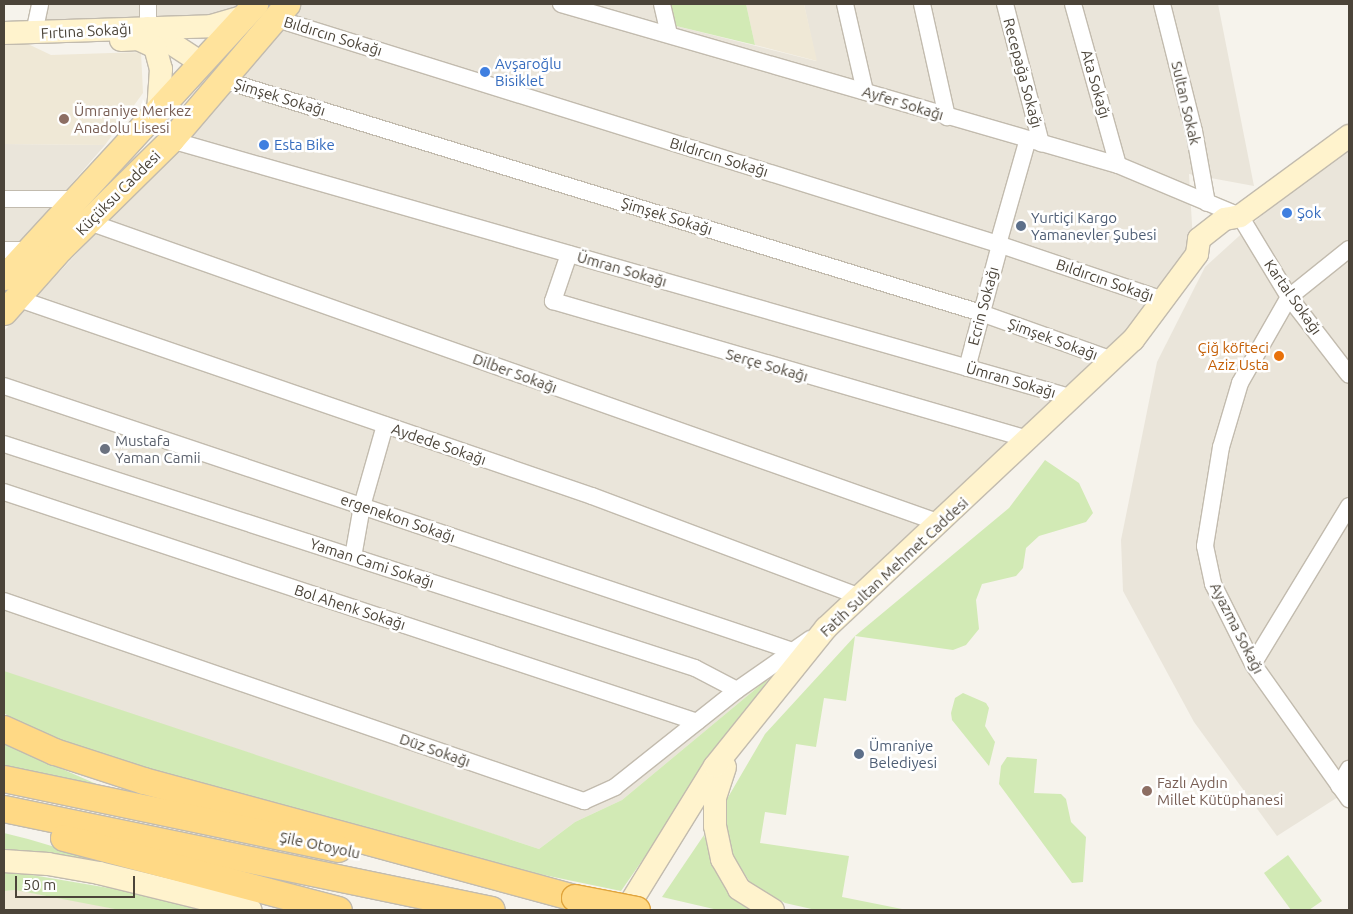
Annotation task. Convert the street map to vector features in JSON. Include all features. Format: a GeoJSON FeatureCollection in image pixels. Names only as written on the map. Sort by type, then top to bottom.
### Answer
{"type":"FeatureCollection","features":[{"type":"Feature","properties":{"kind":"highway"},"geometry":{"type":"LineString","coordinates":[[4,729],[56,752],[144,781],[575,898]]}},
{"type":"Feature","properties":{"kind":"highway","name":"Şile Otoyolu"},"geometry":{"type":"LineString","coordinates":[[4,779],[637,910]]}},
{"type":"Feature","properties":{"kind":"highway","name":"Şile Otoyolu"},"geometry":{"type":"LineString","coordinates":[[4,809],[492,910]]}},
{"type":"Feature","properties":{"kind":"highway"},"geometry":{"type":"LineString","coordinates":[[4,819],[44,832],[339,910]]}},
{"type":"Feature","properties":{"kind":"main road","name":"Fırtına Sokağı"},"geometry":{"type":"LineString","coordinates":[[4,33],[211,26],[265,11]]}},
{"type":"Feature","properties":{"kind":"main road","name":"Küçüksu Caddesi"},"geometry":{"type":"LineString","coordinates":[[8,296],[90,222],[171,140],[220,78],[239,58],[265,11]]}},
{"type":"Feature","properties":{"kind":"main road","name":"Küçüksu Caddesi"},"geometry":{"type":"LineString","coordinates":[[8,296],[29,250],[74,199],[200,62],[265,11]]}},
{"type":"Feature","properties":{"kind":"main road"},"geometry":{"type":"LineString","coordinates":[[158,28],[220,78]]}},
{"type":"Feature","properties":{"kind":"main road"},"geometry":{"type":"LineString","coordinates":[[34,33],[70,40],[138,39],[147,42],[155,47],[159,58],[158,108]]}},
{"type":"Feature","properties":{"kind":"main road"},"geometry":{"type":"LineString","coordinates":[[200,62],[219,64],[239,58]]}},
{"type":"Feature","properties":{"kind":"main road"},"geometry":{"type":"LineString","coordinates":[[191,116],[200,86],[200,62]]}},
{"type":"Feature","properties":{"kind":"main road","name":"Fatih Sultan Mehmet Caddesi"},"geometry":{"type":"LineString","coordinates":[[626,910],[715,766],[826,628],[1030,440],[1133,340],[1197,254],[1210,250],[1234,230],[1240,216],[1349,136]]}},
{"type":"Feature","properties":{"kind":"main road"},"geometry":{"type":"LineString","coordinates":[[736,739],[717,788],[715,826],[722,859],[739,889],[773,910]]}},
{"type":"Feature","properties":{"kind":"main road"},"geometry":{"type":"LineString","coordinates":[[4,862],[48,864],[99,873],[251,910]]}},
{"type":"Feature","properties":{"kind":"street"},"geometry":{"type":"LineString","coordinates":[[34,33],[40,4]]}},
{"type":"Feature","properties":{"kind":"street"},"geometry":{"type":"LineString","coordinates":[[148,4],[158,28]]}},
{"type":"Feature","properties":{"kind":"street","name":"Ayfer Sokağı"},"geometry":{"type":"LineString","coordinates":[[561,4],[1118,165],[1240,216]]}},
{"type":"Feature","properties":{"kind":"street"},"geometry":{"type":"LineString","coordinates":[[662,4],[669,34]]}},
{"type":"Feature","properties":{"kind":"street"},"geometry":{"type":"LineString","coordinates":[[845,4],[865,91]]}},
{"type":"Feature","properties":{"kind":"street"},"geometry":{"type":"LineString","coordinates":[[922,4],[948,117]]}},
{"type":"Feature","properties":{"kind":"street","name":"Recepağa Sokağı"},"geometry":{"type":"LineString","coordinates":[[1005,4],[1034,141]]}},
{"type":"Feature","properties":{"kind":"street","name":"Ata Sokağı"},"geometry":{"type":"LineString","coordinates":[[1073,4],[1118,165]]}},
{"type":"Feature","properties":{"kind":"street","name":"Sultan Sokak"},"geometry":{"type":"LineString","coordinates":[[1162,4],[1194,131],[1207,202]]}},
{"type":"Feature","properties":{"kind":"street","name":"Bıldırcın Sokağı"},"geometry":{"type":"LineString","coordinates":[[265,11],[999,244],[1163,300]]}},
{"type":"Feature","properties":{"kind":"street","name":"Şimşek Sokağı"},"geometry":{"type":"LineString","coordinates":[[220,78],[981,313],[1112,360]]}},
{"type":"Feature","properties":{"kind":"street","name":"Ümran Sokağı"},"geometry":{"type":"LineString","coordinates":[[171,140],[1073,398]]}},
{"type":"Feature","properties":{"kind":"street","name":"Ecrin Sokağı"},"geometry":{"type":"LineString","coordinates":[[967,368],[999,244],[1034,141]]}},
{"type":"Feature","properties":{"kind":"street"},"geometry":{"type":"LineString","coordinates":[[4,198],[74,199]]}},
{"type":"Feature","properties":{"kind":"street","name":"Kartal Sokağı"},"geometry":{"type":"LineString","coordinates":[[1240,216],[1289,297],[1349,375]]}},
{"type":"Feature","properties":{"kind":"street","name":"Dilber Sokağı"},"geometry":{"type":"LineString","coordinates":[[90,222],[940,523]]}},
{"type":"Feature","properties":{"kind":"street"},"geometry":{"type":"LineString","coordinates":[[1289,297],[1349,249]]}},
{"type":"Feature","properties":{"kind":"street"},"geometry":{"type":"LineString","coordinates":[[4,250],[29,250]]}},
{"type":"Feature","properties":{"kind":"street","name":"Serçe Sokağı"},"geometry":{"type":"LineString","coordinates":[[569,254],[553,301],[1030,440]]}},
{"type":"Feature","properties":{"kind":"street","name":"Aydede Sokağı"},"geometry":{"type":"LineString","coordinates":[[8,296],[592,496],[860,598]]}},
{"type":"Feature","properties":{"kind":"street","name":"Ayazma Sokağı"},"geometry":{"type":"LineString","coordinates":[[1289,297],[1240,383],[1221,447],[1205,546],[1213,584],[1253,664],[1344,793]]}},
{"type":"Feature","properties":{"kind":"street","name":"ergenekon Sokağı"},"geometry":{"type":"LineString","coordinates":[[4,386],[793,651]]}},
{"type":"Feature","properties":{"kind":"street"},"geometry":{"type":"LineString","coordinates":[[353,557],[362,506],[385,425]]}},
{"type":"Feature","properties":{"kind":"street","name":"Yaman Cami Sokağı"},"geometry":{"type":"LineString","coordinates":[[4,444],[694,668],[737,690]]}},
{"type":"Feature","properties":{"kind":"street","name":"Bol Ahenk Sokağı"},"geometry":{"type":"LineString","coordinates":[[4,492],[696,722]]}},
{"type":"Feature","properties":{"kind":"street"},"geometry":{"type":"LineString","coordinates":[[1253,664],[1349,506]]}},
{"type":"Feature","properties":{"kind":"street","name":"Düz Sokağı"},"geometry":{"type":"LineString","coordinates":[[4,601],[584,801],[615,787],[737,690],[826,628]]}},
{"type":"Feature","properties":{"kind":"street"},"geometry":{"type":"LineString","coordinates":[[1344,793],[1349,769]]}},
{"type":"Feature","properties":{"kind":"shaded area"},"geometry":{"type":"Polygon","coordinates":[[[44,4],[243,4],[223,28],[40,23],[44,4]]]}},
{"type":"Feature","properties":{"kind":"shaded area"},"geometry":{"type":"Polygon","coordinates":[[[296,4],[654,4],[672,25],[816,61],[804,4],[1218,4],[1254,186],[1189,174],[1193,241],[1130,330],[770,677],[622,800],[575,822],[539,849],[4,672],[4,331],[142,184],[296,4]]]}},
{"type":"Feature","properties":{"kind":"shaded area"},"geometry":{"type":"Polygon","coordinates":[[[746,4],[804,4],[817,61],[755,45],[746,4]]]}},
{"type":"Feature","properties":{"kind":"shaded area","name":"Ümraniye Merkez Anadolu Lisesi"},"geometry":{"type":"Polygon","coordinates":[[[4,44],[28,44],[51,55],[141,52],[143,93],[105,145],[4,144],[4,44]]]}},
{"type":"Feature","properties":{"kind":"shaded area"},"geometry":{"type":"Polygon","coordinates":[[[4,144],[105,145],[4,262],[4,144]]]}},
{"type":"Feature","properties":{"kind":"shaded area"},"geometry":{"type":"Polygon","coordinates":[[[1349,147],[1349,790],[1277,836],[1194,722],[1123,591],[1121,540],[1157,362],[1205,267],[1271,207],[1349,147]]]}},
{"type":"Feature","properties":{"kind":"shaded area"},"geometry":{"type":"Polygon","coordinates":[[[15,890],[120,910],[4,910],[4,891],[15,890]]]}},
{"type":"Feature","properties":{"kind":"green space"},"geometry":{"type":"Polygon","coordinates":[[[667,4],[746,4],[755,45],[672,25],[667,4]]]}},
{"type":"Feature","properties":{"kind":"green space"},"geometry":{"type":"Polygon","coordinates":[[[1045,460],[1079,483],[1093,513],[1086,522],[1039,536],[1026,548],[1023,568],[1016,576],[982,584],[976,600],[979,629],[966,645],[953,650],[855,636],[1009,508],[1045,460]]]}},
{"type":"Feature","properties":{"kind":"green space"},"geometry":{"type":"Polygon","coordinates":[[[855,636],[846,701],[824,698],[816,747],[796,744],[786,815],[765,812],[760,843],[849,856],[842,897],[907,910],[816,910],[785,903],[751,884],[734,857],[725,832],[727,799],[765,734],[855,636]]]}},
{"type":"Feature","properties":{"kind":"green space"},"geometry":{"type":"Polygon","coordinates":[[[4,671],[539,849],[575,822],[622,800],[770,677],[621,891],[510,868],[117,763],[27,730],[4,713],[4,671]]]}},
{"type":"Feature","properties":{"kind":"green space"},"geometry":{"type":"Polygon","coordinates":[[[963,693],[986,703],[989,708],[985,726],[995,742],[989,766],[952,720],[951,713],[955,698],[963,693]]]}},
{"type":"Feature","properties":{"kind":"green space"},"geometry":{"type":"Polygon","coordinates":[[[4,741],[14,748],[101,786],[4,765],[4,741]]]}},
{"type":"Feature","properties":{"kind":"green space"},"geometry":{"type":"Polygon","coordinates":[[[1007,757],[1037,759],[1034,793],[1061,794],[1066,799],[1071,822],[1086,837],[1083,882],[1072,883],[999,784],[1001,766],[1007,757]]]}},
{"type":"Feature","properties":{"kind":"green space"},"geometry":{"type":"Polygon","coordinates":[[[4,833],[28,839],[109,863],[4,851],[4,833]]]}},
{"type":"Feature","properties":{"kind":"green space"},"geometry":{"type":"Polygon","coordinates":[[[704,835],[715,871],[757,910],[718,910],[662,897],[704,835]]]}},
{"type":"Feature","properties":{"kind":"green space"},"geometry":{"type":"Polygon","coordinates":[[[1288,855],[1322,901],[1309,910],[1291,910],[1264,873],[1288,855]]]}},
{"type":"Feature","properties":{"kind":"green space"},"geometry":{"type":"Polygon","coordinates":[[[14,872],[115,889],[205,910],[120,910],[15,890],[4,891],[4,873],[14,872]]]}},
{"type":"Feature","properties":{"kind":"place","name":"Avşaroğlu Bisiklet"},"geometry":{"type":"Point","coordinates":[485,72]}},
{"type":"Feature","properties":{"kind":"place","name":"Ümraniye Merkez Anadolu Lisesi"},"geometry":{"type":"Point","coordinates":[64,119]}},
{"type":"Feature","properties":{"kind":"place","name":"Esta Bike"},"geometry":{"type":"Point","coordinates":[264,145]}},
{"type":"Feature","properties":{"kind":"place","name":"Şok"},"geometry":{"type":"Point","coordinates":[1287,213]}},
{"type":"Feature","properties":{"kind":"place","name":"Yurtiçi Kargo Yamanevler Şubesi"},"geometry":{"type":"Point","coordinates":[1021,226]}},
{"type":"Feature","properties":{"kind":"place","name":"Çiğ köfteci Aziz Usta"},"geometry":{"type":"Point","coordinates":[1279,356]}},
{"type":"Feature","properties":{"kind":"place","name":"Mustafa Yaman Camii"},"geometry":{"type":"Point","coordinates":[105,449]}},
{"type":"Feature","properties":{"kind":"place","name":"Ümraniye Belediyesi"},"geometry":{"type":"Point","coordinates":[859,754]}},
{"type":"Feature","properties":{"kind":"place","name":"Fazlı Aydın Millet Kütüphanesi"},"geometry":{"type":"Point","coordinates":[1147,791]}}]}
